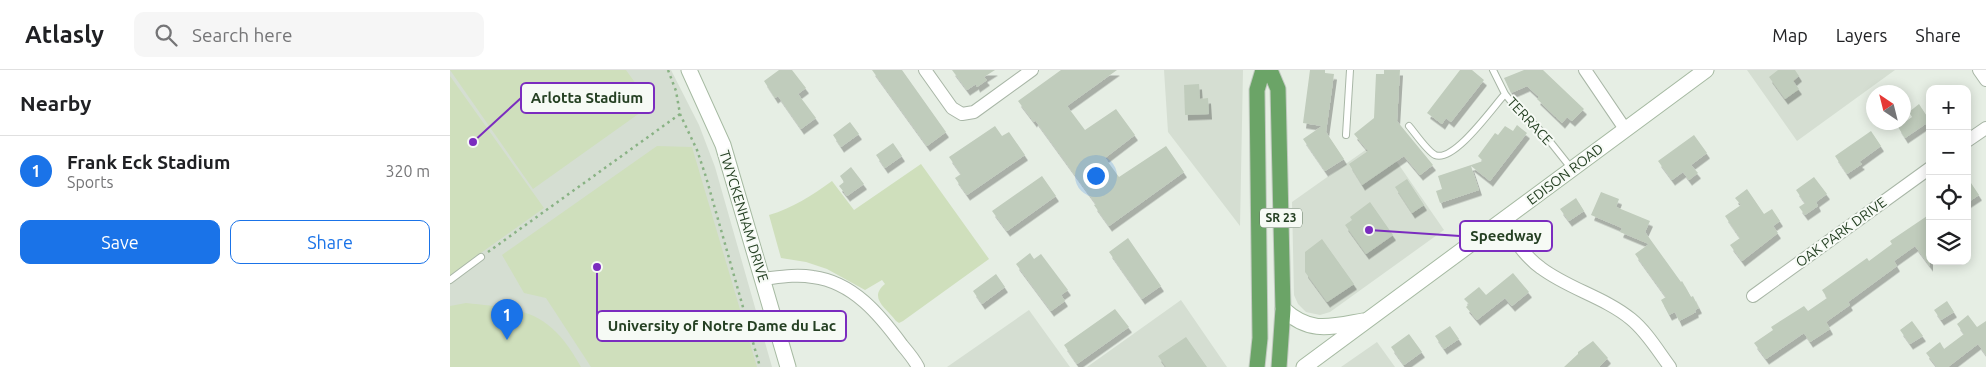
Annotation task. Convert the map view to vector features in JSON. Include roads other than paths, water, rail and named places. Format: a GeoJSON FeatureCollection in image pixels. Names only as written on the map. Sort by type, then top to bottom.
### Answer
{"type":"FeatureCollection","features":[{"type":"Feature","properties":{"kind":"main road","name":"TWYCKENHAM DRIVE"},"geometry":{"type":"LineString","coordinates":[[689,70],[723,145],[788,367]]}},
{"type":"Feature","properties":{"kind":"main road","name":"SR 23"},"geometry":{"type":"LineString","coordinates":[[1257,367],[1260,308],[1257,90],[1263,70]]}},
{"type":"Feature","properties":{"kind":"main road","name":"SR 23"},"geometry":{"type":"LineString","coordinates":[[1270,70],[1278,89],[1283,309],[1279,367]]}},
{"type":"Feature","properties":{"kind":"main road","name":"EDISON ROAD"},"geometry":{"type":"LineString","coordinates":[[1304,367],[1706,70]]}},
{"type":"Feature","properties":{"kind":"main road"},"geometry":{"type":"LineString","coordinates":[[1283,309],[1293,318],[1308,326],[1333,327],[1367,320]]}},
{"type":"Feature","properties":{"kind":"street"},"geometry":{"type":"LineString","coordinates":[[925,70],[952,108],[962,114],[974,112],[1032,70]]}},
{"type":"Feature","properties":{"kind":"street"},"geometry":{"type":"LineString","coordinates":[[1584,70],[1625,129]]}},
{"type":"Feature","properties":{"kind":"street"},"geometry":{"type":"LineString","coordinates":[[1979,70],[1986,80]]}},
{"type":"Feature","properties":{"kind":"street"},"geometry":{"type":"LineString","coordinates":[[1971,138],[1986,128]]}},
{"type":"Feature","properties":{"kind":"street","name":"OAK PARK DRIVE"},"geometry":{"type":"LineString","coordinates":[[1753,296],[1926,171]]}},
{"type":"Feature","properties":{"kind":"street"},"geometry":{"type":"LineString","coordinates":[[1501,221],[1523,251],[1539,267],[1558,280],[1610,305],[1632,320],[1665,365]]}},
{"type":"Feature","properties":{"kind":"street"},"geometry":{"type":"LineString","coordinates":[[763,280],[793,275],[807,276],[838,284],[863,299],[887,324],[918,367]]}},
{"type":"Feature","properties":{"kind":"lane"},"geometry":{"type":"LineString","coordinates":[[1346,136],[1350,70]]}},
{"type":"Feature","properties":{"kind":"lane","name":"TERRACE"},"geometry":{"type":"LineString","coordinates":[[1493,70],[1505,94],[1544,134],[1571,168]]}},
{"type":"Feature","properties":{"kind":"lane"},"geometry":{"type":"LineString","coordinates":[[1409,126],[1433,154],[1440,156],[1459,147],[1505,94]]}},
{"type":"Feature","properties":{"kind":"lane"},"geometry":{"type":"LineString","coordinates":[[450,280],[481,257]]}},
{"type":"Feature","properties":{"kind":"place","name":"Arlotta Stadium"},"geometry":{"type":"Point","coordinates":[473,142]}},
{"type":"Feature","properties":{"kind":"place","name":"Speedway"},"geometry":{"type":"Point","coordinates":[1369,230]}},
{"type":"Feature","properties":{"kind":"place","name":"University of Notre Dame du Lac"},"geometry":{"type":"Point","coordinates":[597,267]}},
{"type":"Feature","properties":{"kind":"place","name":"Frank Eck Stadium"},"geometry":{"type":"Point","coordinates":[507,340]}}]}
